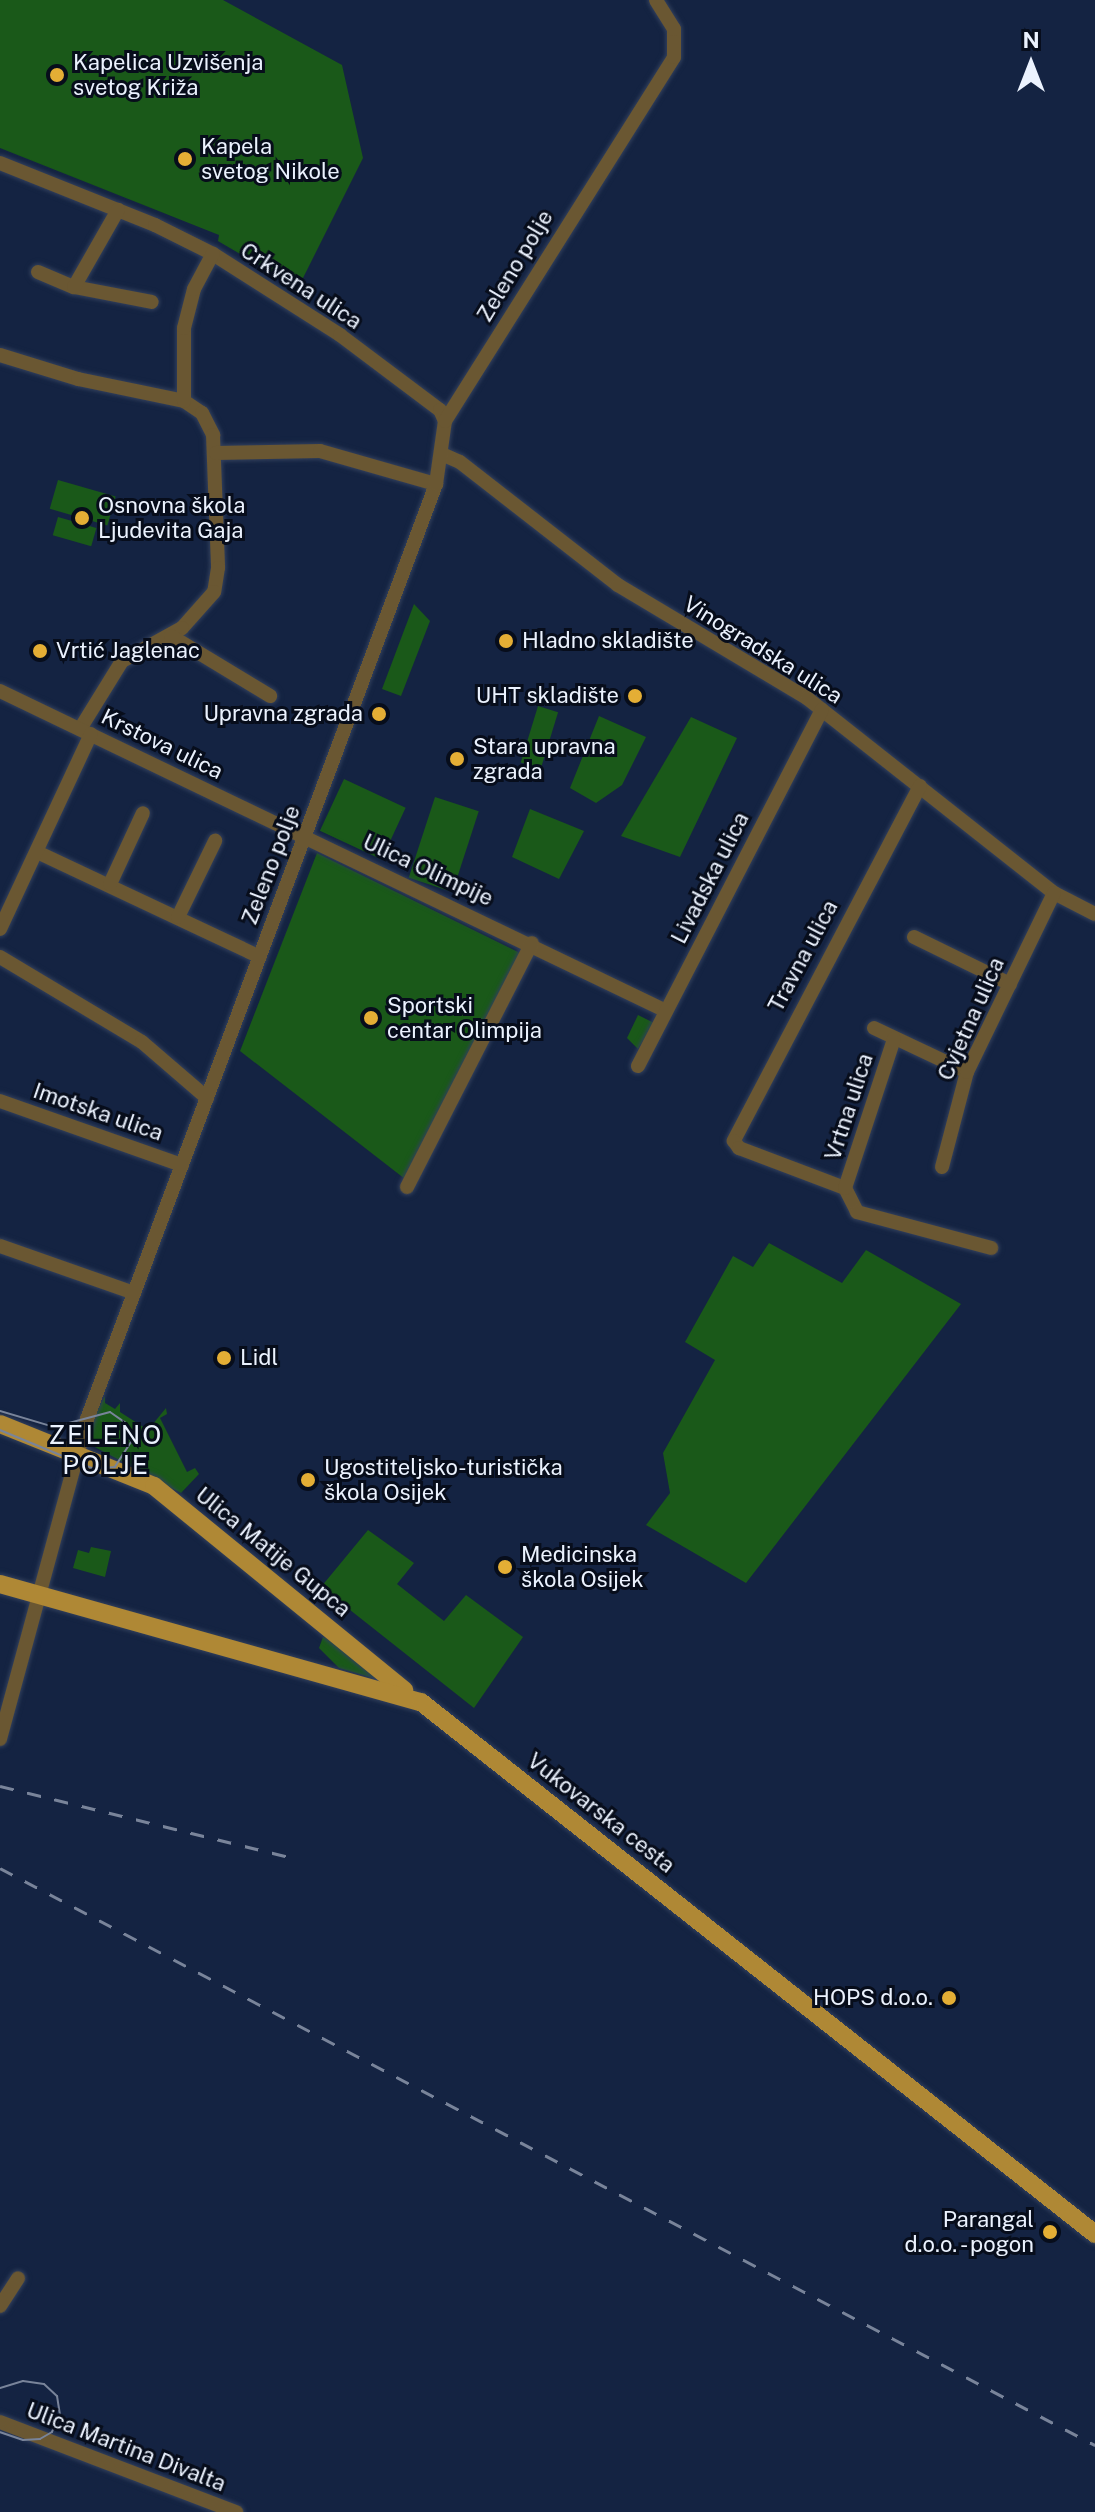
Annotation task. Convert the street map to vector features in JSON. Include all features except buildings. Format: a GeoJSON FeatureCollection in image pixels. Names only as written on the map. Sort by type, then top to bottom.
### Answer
{"type":"FeatureCollection","features":[{"type":"Feature","properties":{"kind":"main road","name":"Ulica Matije Gupca"},"geometry":{"type":"LineString","coordinates":[[0,1424],[76,1451],[154,1486],[416,1699]]}},
{"type":"Feature","properties":{"kind":"main road","name":"Vukovarska cesta"},"geometry":{"type":"LineString","coordinates":[[0,1584],[416,1699],[1095,2234]]}},
{"type":"Feature","properties":{"kind":"street","name":"Zeleno polje"},"geometry":{"type":"LineString","coordinates":[[0,1739],[3,1714],[76,1451],[436,484],[444,455],[445,421],[676,52],[671,19],[656,0]]}},
{"type":"Feature","properties":{"kind":"street","name":"Crkvena ulica"},"geometry":{"type":"LineString","coordinates":[[0,163],[118,210],[213,254],[340,335],[440,410],[445,421]]}},
{"type":"Feature","properties":{"kind":"street"},"geometry":{"type":"LineString","coordinates":[[74,287],[118,210]]}},
{"type":"Feature","properties":{"kind":"street"},"geometry":{"type":"LineString","coordinates":[[184,401],[184,328],[194,289],[213,254]]}},
{"type":"Feature","properties":{"kind":"street"},"geometry":{"type":"LineString","coordinates":[[38,272],[74,287],[152,302]]}},
{"type":"Feature","properties":{"kind":"street"},"geometry":{"type":"LineString","coordinates":[[0,355],[78,379],[184,401],[209,425],[216,453],[214,592],[201,613],[171,636],[122,661],[86,731],[37,852],[0,929]]}},
{"type":"Feature","properties":{"kind":"street"},"geometry":{"type":"LineString","coordinates":[[216,453],[320,451],[436,484]]}},
{"type":"Feature","properties":{"kind":"street","name":"Vinogradska ulica"},"geometry":{"type":"LineString","coordinates":[[444,455],[460,462],[618,585],[822,710],[1054,893],[1095,914]]}},
{"type":"Feature","properties":{"kind":"street"},"geometry":{"type":"LineString","coordinates":[[171,636],[270,696]]}},
{"type":"Feature","properties":{"kind":"street","name":"Krstova ulica"},"geometry":{"type":"LineString","coordinates":[[0,691],[305,837]]}},
{"type":"Feature","properties":{"kind":"street","name":"Livadska ulica"},"geometry":{"type":"LineString","coordinates":[[638,1066],[822,710]]}},
{"type":"Feature","properties":{"kind":"street","name":"Travna ulica"},"geometry":{"type":"LineString","coordinates":[[739,1148],[734,1141],[738,1125],[920,786]]}},
{"type":"Feature","properties":{"kind":"street"},"geometry":{"type":"LineString","coordinates":[[110,884],[143,813]]}},
{"type":"Feature","properties":{"kind":"street","name":"Ulica Olimpije"},"geometry":{"type":"LineString","coordinates":[[305,837],[532,943],[666,1011]]}},
{"type":"Feature","properties":{"kind":"street"},"geometry":{"type":"LineString","coordinates":[[178,917],[215,841]]}},
{"type":"Feature","properties":{"kind":"street"},"geometry":{"type":"LineString","coordinates":[[37,852],[260,957]]}},
{"type":"Feature","properties":{"kind":"street","name":"Cvjetna ulica"},"geometry":{"type":"LineString","coordinates":[[942,1167],[967,1072],[1054,893]]}},
{"type":"Feature","properties":{"kind":"street"},"geometry":{"type":"LineString","coordinates":[[914,937],[1010,984]]}},
{"type":"Feature","properties":{"kind":"street"},"geometry":{"type":"LineString","coordinates":[[407,1187],[532,943]]}},
{"type":"Feature","properties":{"kind":"street"},"geometry":{"type":"LineString","coordinates":[[0,957],[94,1009],[142,1042],[207,1098]]}},
{"type":"Feature","properties":{"kind":"street"},"geometry":{"type":"LineString","coordinates":[[874,1028],[967,1072]]}},
{"type":"Feature","properties":{"kind":"street","name":"Vrtna ulica"},"geometry":{"type":"LineString","coordinates":[[845,1188],[894,1039]]}},
{"type":"Feature","properties":{"kind":"street","name":"Imotska ulica"},"geometry":{"type":"LineString","coordinates":[[0,1101],[182,1165]]}},
{"type":"Feature","properties":{"kind":"street","name":"Vrtna ulica"},"geometry":{"type":"LineString","coordinates":[[739,1148],[845,1188],[857,1212],[991,1248]]}},
{"type":"Feature","properties":{"kind":"street"},"geometry":{"type":"LineString","coordinates":[[0,1246],[134,1293]]}},
{"type":"Feature","properties":{"kind":"street"},"geometry":{"type":"LineString","coordinates":[[0,2306],[18,2278]]}},
{"type":"Feature","properties":{"kind":"street","name":"Ulica Martina Divalta"},"geometry":{"type":"LineString","coordinates":[[0,2422],[236,2512]]}},
{"type":"Feature","properties":{"kind":"green space"},"geometry":{"type":"Polygon","coordinates":[[[0,0],[223,0],[342,65],[363,158],[298,288],[218,241],[219,235],[0,148],[0,0]]]}},
{"type":"Feature","properties":{"kind":"green space"},"geometry":{"type":"Polygon","coordinates":[[[58,480],[116,497],[107,525],[50,509],[58,480]]]}},
{"type":"Feature","properties":{"kind":"green space"},"geometry":{"type":"Polygon","coordinates":[[[58,517],[96,528],[91,546],[53,535],[58,517]]]}},
{"type":"Feature","properties":{"kind":"green space"},"geometry":{"type":"Polygon","coordinates":[[[414,604],[430,621],[401,696],[382,689],[414,604]]]}},
{"type":"Feature","properties":{"kind":"green space"},"geometry":{"type":"Polygon","coordinates":[[[538,706],[558,712],[541,769],[521,762],[538,706]]]}},
{"type":"Feature","properties":{"kind":"green space"},"geometry":{"type":"Polygon","coordinates":[[[599,716],[646,737],[622,785],[596,803],[570,788],[599,716]]]}},
{"type":"Feature","properties":{"kind":"green space"},"geometry":{"type":"Polygon","coordinates":[[[691,717],[737,738],[680,857],[621,836],[691,717]]]}},
{"type":"Feature","properties":{"kind":"green space"},"geometry":{"type":"Polygon","coordinates":[[[344,779],[406,808],[382,859],[320,831],[344,779]]]}},
{"type":"Feature","properties":{"kind":"green space"},"geometry":{"type":"Polygon","coordinates":[[[435,797],[479,811],[452,892],[409,878],[435,797]]]}},
{"type":"Feature","properties":{"kind":"green space"},"geometry":{"type":"Polygon","coordinates":[[[530,809],[584,831],[559,879],[512,857],[530,809]]]}},
{"type":"Feature","properties":{"kind":"green space","name":"Sportski centar Olimpija"},"geometry":{"type":"Polygon","coordinates":[[[317,853],[522,954],[405,1179],[240,1051],[317,853]]]}},
{"type":"Feature","properties":{"kind":"green space"},"geometry":{"type":"Polygon","coordinates":[[[638,1015],[654,1023],[638,1049],[627,1038],[638,1015]]]}},
{"type":"Feature","properties":{"kind":"green space"},"geometry":{"type":"Polygon","coordinates":[[[769,1243],[842,1283],[866,1250],[961,1304],[746,1583],[646,1525],[670,1493],[663,1453],[715,1360],[685,1342],[733,1256],[753,1267],[769,1243]]]}},
{"type":"Feature","properties":{"kind":"green space"},"geometry":{"type":"Polygon","coordinates":[[[105,1396],[105,1403],[115,1409],[120,1403],[120,1412],[148,1430],[166,1408],[167,1414],[160,1418],[187,1472],[195,1468],[199,1474],[181,1493],[91,1445],[87,1430],[105,1396]]]}},
{"type":"Feature","properties":{"kind":"green space"},"geometry":{"type":"Polygon","coordinates":[[[368,1530],[414,1563],[397,1584],[444,1621],[466,1595],[523,1637],[474,1708],[321,1587],[368,1530]]]}},
{"type":"Feature","properties":{"kind":"green space"},"geometry":{"type":"Polygon","coordinates":[[[91,1547],[111,1551],[105,1577],[73,1568],[78,1550],[89,1553],[91,1547]]]}},
{"type":"Feature","properties":{"kind":"green space"},"geometry":{"type":"Polygon","coordinates":[[[323,1637],[333,1641],[383,1681],[339,1668],[319,1648],[323,1637]]]}},
{"type":"Feature","properties":{"kind":"tram line"},"geometry":{"type":"LineString","coordinates":[[0,1411],[54,1427],[110,1412],[126,1423],[131,1442],[115,1467],[94,1469],[0,1430]]}},
{"type":"Feature","properties":{"kind":"tram line"},"geometry":{"type":"LineString","coordinates":[[0,2388],[23,2381],[44,2384],[57,2396],[60,2416],[52,2432],[40,2439],[23,2440],[0,2432]]}},
{"type":"Feature","properties":{"kind":"railway"},"geometry":{"type":"LineString","coordinates":[[0,1786],[293,1858]]}},
{"type":"Feature","properties":{"kind":"railway"},"geometry":{"type":"LineString","coordinates":[[0,1868],[1095,2445]]}},
{"type":"Feature","properties":{"kind":"place","name":"Kapelica Uzvišenja svetog Križa"},"geometry":{"type":"Point","coordinates":[57,75]}},
{"type":"Feature","properties":{"kind":"place","name":"Kapela svetog Nikole"},"geometry":{"type":"Point","coordinates":[185,159]}},
{"type":"Feature","properties":{"kind":"place","name":"Osnovna škola Ljudevita Gaja"},"geometry":{"type":"Point","coordinates":[82,518]}},
{"type":"Feature","properties":{"kind":"place","name":"Hladno skladište"},"geometry":{"type":"Point","coordinates":[506,641]}},
{"type":"Feature","properties":{"kind":"place","name":"Vrtić Jaglenac"},"geometry":{"type":"Point","coordinates":[40,651]}},
{"type":"Feature","properties":{"kind":"place","name":"UHT skladište"},"geometry":{"type":"Point","coordinates":[635,696]}},
{"type":"Feature","properties":{"kind":"place","name":"Upravna zgrada"},"geometry":{"type":"Point","coordinates":[379,714]}},
{"type":"Feature","properties":{"kind":"place","name":"Stara upravna zgrada"},"geometry":{"type":"Point","coordinates":[457,759]}},
{"type":"Feature","properties":{"kind":"place","name":"Sportski centar Olimpija"},"geometry":{"type":"Point","coordinates":[371,1018]}},
{"type":"Feature","properties":{"kind":"place","name":"Lidl"},"geometry":{"type":"Point","coordinates":[224,1358]}},
{"type":"Feature","properties":{"kind":"place","name":"Ugostiteljsko-turistička škola Osijek"},"geometry":{"type":"Point","coordinates":[308,1480]}},
{"type":"Feature","properties":{"kind":"place","name":"Medicinska škola Osijek"},"geometry":{"type":"Point","coordinates":[505,1567]}},
{"type":"Feature","properties":{"kind":"place","name":"HOPS d.o.o."},"geometry":{"type":"Point","coordinates":[949,1998]}},
{"type":"Feature","properties":{"kind":"place","name":"Parangal d.o.o. - pogon"},"geometry":{"type":"Point","coordinates":[1050,2232]}},
{"type":"Feature","properties":{"kind":"district","name":"ZELENO POLJE"},"geometry":{"type":"Point","coordinates":[106,1450]}}]}
